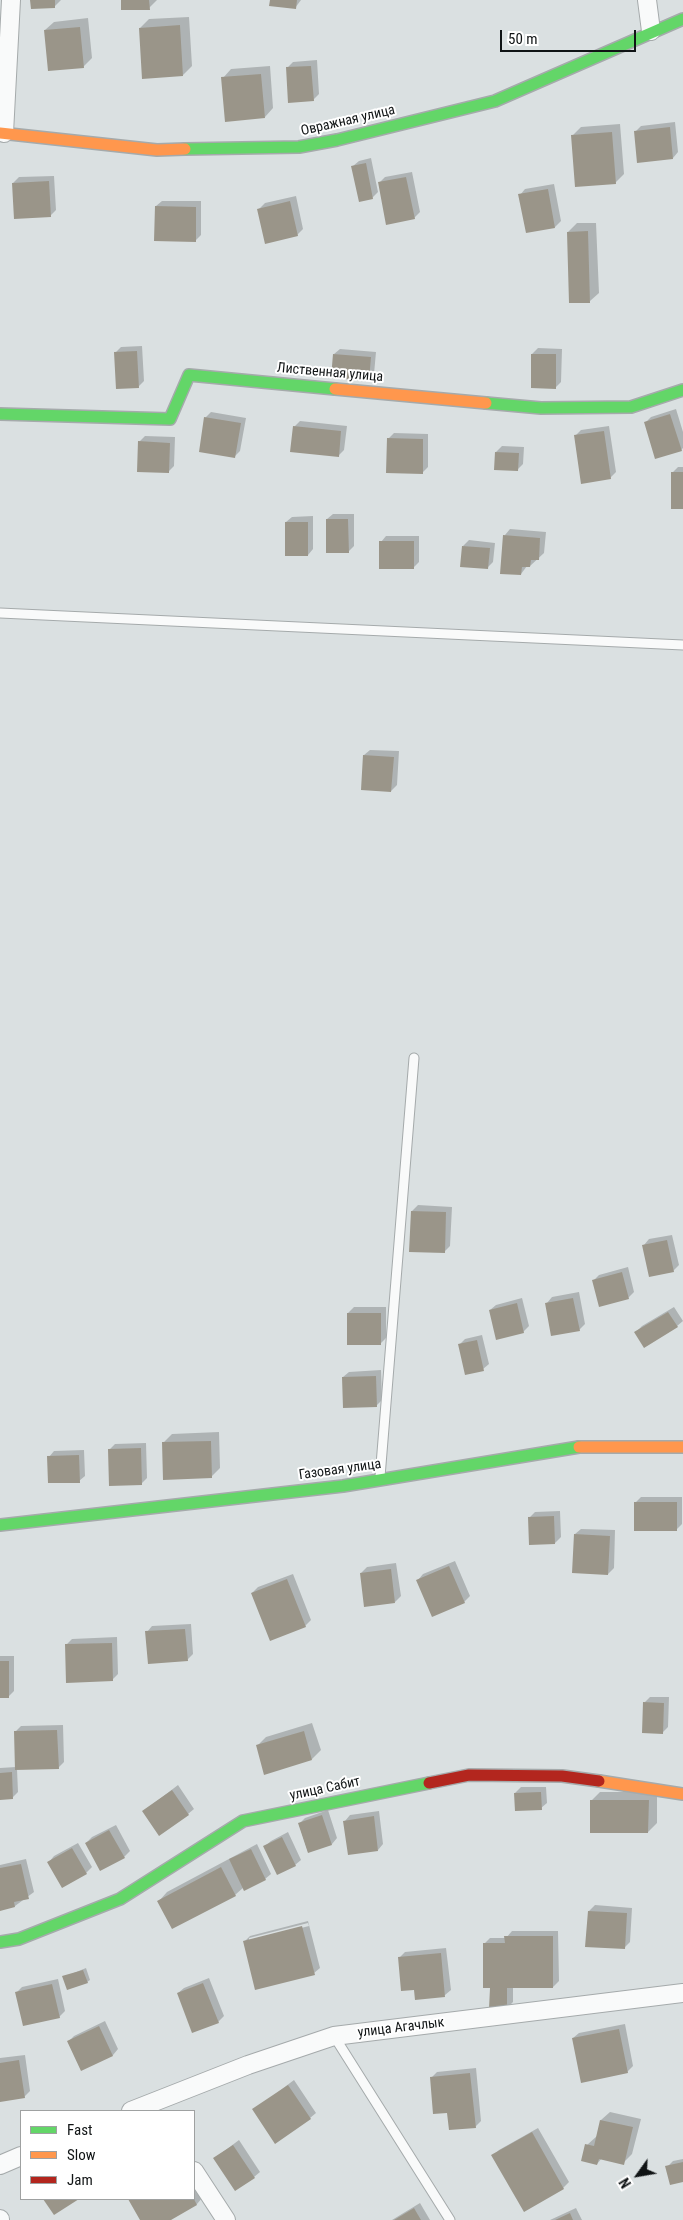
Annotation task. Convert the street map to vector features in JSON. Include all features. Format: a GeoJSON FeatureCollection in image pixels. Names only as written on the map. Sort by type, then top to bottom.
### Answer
{"type":"FeatureCollection","features":[{"type":"Feature","properties":{"kind":"street"},"geometry":{"type":"LineString","coordinates":[[2,133],[11,0]]}},
{"type":"Feature","properties":{"kind":"street"},"geometry":{"type":"LineString","coordinates":[[647,0],[651,31]]}},
{"type":"Feature","properties":{"kind":"street","name":"Овражная улица"},"geometry":{"type":"LineString","coordinates":[[2,133],[157,150],[299,147],[338,140],[495,101],[651,31],[683,19]]}},
{"type":"Feature","properties":{"kind":"street","name":"Лиственная улица"},"geometry":{"type":"LineString","coordinates":[[0,414],[170,419],[189,375],[541,408],[631,407],[683,390]]}},
{"type":"Feature","properties":{"kind":"street","name":"Газовая улица"},"geometry":{"type":"LineString","coordinates":[[0,1525],[342,1486],[582,1446],[683,1447]]}},
{"type":"Feature","properties":{"kind":"street","name":"улица Сабит"},"geometry":{"type":"LineString","coordinates":[[0,1942],[19,1939],[120,1899],[243,1821],[469,1775],[562,1776],[683,1794]]}},
{"type":"Feature","properties":{"kind":"street","name":"улица Агачлык"},"geometry":{"type":"LineString","coordinates":[[136,2110],[152,2107],[248,2064],[334,2036],[683,1993]]}},
{"type":"Feature","properties":{"kind":"street"},"geometry":{"type":"LineString","coordinates":[[0,2165],[20,2156]]}},
{"type":"Feature","properties":{"kind":"street"},"geometry":{"type":"LineString","coordinates":[[195,2173],[226,2220]]}},
{"type":"Feature","properties":{"kind":"lane"},"geometry":{"type":"LineString","coordinates":[[0,613],[683,645]]}},
{"type":"Feature","properties":{"kind":"lane"},"geometry":{"type":"LineString","coordinates":[[380,1480],[414,1058]]}},
{"type":"Feature","properties":{"kind":"lane"},"geometry":{"type":"LineString","coordinates":[[334,2036],[450,2220]]}},
{"type":"Feature","properties":{"kind":"building"},"geometry":{"type":"Polygon","coordinates":[[[30,0],[55,0],[55,8],[31,9],[30,0]]]}},
{"type":"Feature","properties":{"kind":"building"},"geometry":{"type":"Polygon","coordinates":[[[121,0],[149,0],[150,10],[121,10],[121,0]]]}},
{"type":"Feature","properties":{"kind":"building"},"geometry":{"type":"Polygon","coordinates":[[[270,0],[297,0],[296,9],[269,6],[270,0]]]}},
{"type":"Feature","properties":{"kind":"building"},"geometry":{"type":"Polygon","coordinates":[[[180,25],[183,76],[142,79],[139,28],[180,25]]]}},
{"type":"Feature","properties":{"kind":"building"},"geometry":{"type":"Polygon","coordinates":[[[80,27],[84,68],[48,71],[44,30],[80,27]]]}},
{"type":"Feature","properties":{"kind":"building"},"geometry":{"type":"Polygon","coordinates":[[[311,66],[314,101],[288,103],[286,67],[311,66]]]}},
{"type":"Feature","properties":{"kind":"building"},"geometry":{"type":"Polygon","coordinates":[[[261,74],[265,118],[225,122],[221,77],[261,74]]]}},
{"type":"Feature","properties":{"kind":"building"},"geometry":{"type":"Polygon","coordinates":[[[670,127],[673,159],[637,163],[634,131],[670,127]]]}},
{"type":"Feature","properties":{"kind":"building"},"geometry":{"type":"Polygon","coordinates":[[[612,132],[616,184],[575,187],[571,135],[612,132]]]}},
{"type":"Feature","properties":{"kind":"building"},"geometry":{"type":"Polygon","coordinates":[[[366,163],[373,199],[359,202],[351,166],[366,163]]]}},
{"type":"Feature","properties":{"kind":"building"},"geometry":{"type":"Polygon","coordinates":[[[406,177],[415,219],[386,225],[378,182],[406,177]]]}},
{"type":"Feature","properties":{"kind":"building"},"geometry":{"type":"Polygon","coordinates":[[[49,181],[51,217],[14,219],[12,183],[49,181]]]}},
{"type":"Feature","properties":{"kind":"building"},"geometry":{"type":"Polygon","coordinates":[[[548,189],[555,228],[526,233],[518,194],[548,189]]]}},
{"type":"Feature","properties":{"kind":"building"},"geometry":{"type":"Polygon","coordinates":[[[290,201],[298,236],[265,244],[257,209],[290,201]]]}},
{"type":"Feature","properties":{"kind":"building"},"geometry":{"type":"Polygon","coordinates":[[[155,206],[196,207],[196,242],[154,241],[155,206]]]}},
{"type":"Feature","properties":{"kind":"building"},"geometry":{"type":"Polygon","coordinates":[[[588,231],[590,303],[569,303],[567,232],[588,231]]]}},
{"type":"Feature","properties":{"kind":"building"},"geometry":{"type":"Polygon","coordinates":[[[137,351],[139,388],[116,389],[114,352],[137,351]]]}},
{"type":"Feature","properties":{"kind":"building"},"geometry":{"type":"Polygon","coordinates":[[[333,354],[371,357],[369,381],[331,378],[333,354]]]}},
{"type":"Feature","properties":{"kind":"building"},"geometry":{"type":"Polygon","coordinates":[[[531,354],[556,354],[556,389],[531,388],[531,354]]]}},
{"type":"Feature","properties":{"kind":"building"},"geometry":{"type":"Polygon","coordinates":[[[670,414],[682,451],[655,459],[644,422],[670,414]]]}},
{"type":"Feature","properties":{"kind":"building"},"geometry":{"type":"Polygon","coordinates":[[[204,417],[241,423],[235,458],[199,452],[204,417]]]}},
{"type":"Feature","properties":{"kind":"building"},"geometry":{"type":"Polygon","coordinates":[[[293,426],[341,431],[339,457],[290,452],[293,426]]]}},
{"type":"Feature","properties":{"kind":"building"},"geometry":{"type":"Polygon","coordinates":[[[604,431],[611,479],[581,484],[574,435],[604,431]]]}},
{"type":"Feature","properties":{"kind":"building"},"geometry":{"type":"Polygon","coordinates":[[[387,438],[423,439],[423,474],[386,473],[387,438]]]}},
{"type":"Feature","properties":{"kind":"building"},"geometry":{"type":"Polygon","coordinates":[[[138,441],[170,443],[169,473],[137,472],[138,441]]]}},
{"type":"Feature","properties":{"kind":"building"},"geometry":{"type":"Polygon","coordinates":[[[495,452],[519,453],[518,471],[494,470],[495,452]]]}},
{"type":"Feature","properties":{"kind":"building"},"geometry":{"type":"Polygon","coordinates":[[[671,472],[683,472],[683,509],[671,509],[671,472]]]}},
{"type":"Feature","properties":{"kind":"building"},"geometry":{"type":"Polygon","coordinates":[[[326,519],[348,519],[349,553],[326,553],[326,519]]]}},
{"type":"Feature","properties":{"kind":"building"},"geometry":{"type":"Polygon","coordinates":[[[285,522],[308,522],[308,556],[285,556],[285,522]]]}},
{"type":"Feature","properties":{"kind":"building"},"geometry":{"type":"Polygon","coordinates":[[[503,535],[540,538],[539,560],[531,560],[530,567],[522,567],[521,575],[500,574],[503,535]]]}},
{"type":"Feature","properties":{"kind":"building"},"geometry":{"type":"Polygon","coordinates":[[[379,541],[414,541],[414,569],[379,569],[379,541]]]}},
{"type":"Feature","properties":{"kind":"building"},"geometry":{"type":"Polygon","coordinates":[[[462,546],[490,548],[488,569],[460,567],[462,546]]]}},
{"type":"Feature","properties":{"kind":"building"},"geometry":{"type":"Polygon","coordinates":[[[363,755],[394,757],[391,792],[361,790],[363,755]]]}},
{"type":"Feature","properties":{"kind":"building"},"geometry":{"type":"Polygon","coordinates":[[[411,1211],[446,1212],[445,1253],[409,1252],[411,1211]]]}},
{"type":"Feature","properties":{"kind":"building"},"geometry":{"type":"Polygon","coordinates":[[[667,1240],[674,1272],[649,1277],[642,1245],[667,1240]]]}},
{"type":"Feature","properties":{"kind":"building"},"geometry":{"type":"Polygon","coordinates":[[[622,1272],[629,1299],[599,1307],[592,1280],[622,1272]]]}},
{"type":"Feature","properties":{"kind":"building"},"geometry":{"type":"Polygon","coordinates":[[[573,1298],[580,1331],[551,1336],[545,1303],[573,1298]]]}},
{"type":"Feature","properties":{"kind":"building"},"geometry":{"type":"Polygon","coordinates":[[[517,1303],[524,1333],[496,1340],[489,1310],[517,1303]]]}},
{"type":"Feature","properties":{"kind":"building"},"geometry":{"type":"Polygon","coordinates":[[[668,1312],[678,1327],[644,1348],[634,1332],[668,1312]]]}},
{"type":"Feature","properties":{"kind":"building"},"geometry":{"type":"Polygon","coordinates":[[[347,1313],[381,1313],[381,1345],[347,1345],[347,1313]]]}},
{"type":"Feature","properties":{"kind":"building"},"geometry":{"type":"Polygon","coordinates":[[[477,1340],[484,1371],[465,1375],[458,1344],[477,1340]]]}},
{"type":"Feature","properties":{"kind":"building"},"geometry":{"type":"Polygon","coordinates":[[[376,1376],[377,1407],[343,1408],[342,1377],[376,1376]]]}},
{"type":"Feature","properties":{"kind":"building"},"geometry":{"type":"Polygon","coordinates":[[[211,1441],[212,1478],[163,1480],[162,1442],[211,1441]]]}},
{"type":"Feature","properties":{"kind":"building"},"geometry":{"type":"Polygon","coordinates":[[[141,1448],[142,1485],[109,1486],[108,1449],[141,1448]]]}},
{"type":"Feature","properties":{"kind":"building"},"geometry":{"type":"Polygon","coordinates":[[[79,1455],[80,1483],[48,1483],[47,1456],[79,1455]]]}},
{"type":"Feature","properties":{"kind":"building"},"geometry":{"type":"Polygon","coordinates":[[[634,1502],[677,1502],[677,1531],[634,1531],[634,1502]]]}},
{"type":"Feature","properties":{"kind":"building"},"geometry":{"type":"Polygon","coordinates":[[[554,1516],[555,1544],[529,1545],[528,1517],[554,1516]]]}},
{"type":"Feature","properties":{"kind":"building"},"geometry":{"type":"Polygon","coordinates":[[[574,1534],[610,1536],[608,1575],[572,1573],[574,1534]]]}},
{"type":"Feature","properties":{"kind":"building"},"geometry":{"type":"Polygon","coordinates":[[[449,1566],[465,1603],[432,1617],[416,1580],[449,1566]]]}},
{"type":"Feature","properties":{"kind":"building"},"geometry":{"type":"Polygon","coordinates":[[[391,1569],[395,1603],[364,1607],[360,1573],[391,1569]]]}},
{"type":"Feature","properties":{"kind":"building"},"geometry":{"type":"Polygon","coordinates":[[[287,1579],[306,1627],[270,1641],[251,1593],[287,1579]]]}},
{"type":"Feature","properties":{"kind":"building"},"geometry":{"type":"Polygon","coordinates":[[[185,1629],[188,1661],[148,1664],[145,1631],[185,1629]]]}},
{"type":"Feature","properties":{"kind":"building"},"geometry":{"type":"Polygon","coordinates":[[[112,1643],[113,1681],[66,1683],[65,1644],[112,1643]]]}},
{"type":"Feature","properties":{"kind":"building"},"geometry":{"type":"Polygon","coordinates":[[[0,1661],[9,1661],[9,1698],[0,1698],[0,1661]]]}},
{"type":"Feature","properties":{"kind":"building"},"geometry":{"type":"Polygon","coordinates":[[[643,1702],[664,1703],[663,1734],[642,1733],[643,1702]]]}},
{"type":"Feature","properties":{"kind":"building"},"geometry":{"type":"Polygon","coordinates":[[[57,1730],[59,1769],[15,1770],[14,1731],[57,1730]]]}},
{"type":"Feature","properties":{"kind":"building"},"geometry":{"type":"Polygon","coordinates":[[[304,1731],[312,1760],[264,1775],[256,1745],[304,1731]]]}},
{"type":"Feature","properties":{"kind":"building"},"geometry":{"type":"Polygon","coordinates":[[[12,1772],[13,1799],[0,1800],[0,1773],[12,1772]]]}},
{"type":"Feature","properties":{"kind":"building"},"geometry":{"type":"Polygon","coordinates":[[[172,1790],[189,1815],[159,1836],[142,1811],[172,1790]]]}},
{"type":"Feature","properties":{"kind":"building"},"geometry":{"type":"Polygon","coordinates":[[[541,1792],[542,1810],[515,1811],[514,1793],[541,1792]]]}},
{"type":"Feature","properties":{"kind":"building"},"geometry":{"type":"Polygon","coordinates":[[[590,1800],[649,1800],[648,1833],[590,1833],[590,1800]]]}},
{"type":"Feature","properties":{"kind":"building"},"geometry":{"type":"Polygon","coordinates":[[[322,1815],[332,1845],[308,1853],[298,1823],[322,1815]]]}},
{"type":"Feature","properties":{"kind":"building"},"geometry":{"type":"Polygon","coordinates":[[[374,1816],[378,1851],[348,1855],[343,1821],[374,1816]]]}},
{"type":"Feature","properties":{"kind":"building"},"geometry":{"type":"Polygon","coordinates":[[[109,1830],[125,1858],[100,1871],[85,1843],[109,1830]]]}},
{"type":"Feature","properties":{"kind":"building"},"geometry":{"type":"Polygon","coordinates":[[[282,1837],[296,1866],[277,1875],[263,1846],[282,1837]]]}},
{"type":"Feature","properties":{"kind":"building"},"geometry":{"type":"Polygon","coordinates":[[[72,1848],[87,1874],[62,1888],[47,1862],[72,1848]]]}},
{"type":"Feature","properties":{"kind":"building"},"geometry":{"type":"Polygon","coordinates":[[[251,1849],[266,1880],[244,1891],[229,1859],[251,1849]]]}},
{"type":"Feature","properties":{"kind":"building"},"geometry":{"type":"Polygon","coordinates":[[[21,1864],[29,1899],[14,1902],[15,1907],[0,1911],[0,1868],[21,1864]]]}},
{"type":"Feature","properties":{"kind":"building"},"geometry":{"type":"Polygon","coordinates":[[[221,1867],[236,1896],[172,1929],[157,1901],[221,1867]]]}},
{"type":"Feature","properties":{"kind":"building"},"geometry":{"type":"Polygon","coordinates":[[[588,1911],[627,1913],[625,1949],[585,1947],[588,1911]]]}},
{"type":"Feature","properties":{"kind":"building"},"geometry":{"type":"Polygon","coordinates":[[[302,1926],[315,1975],[255,1990],[243,1941],[302,1926]]]}},
{"type":"Feature","properties":{"kind":"building"},"geometry":{"type":"Polygon","coordinates":[[[504,1936],[553,1936],[553,1988],[507,1988],[507,2009],[489,2009],[490,1988],[483,1988],[483,1943],[505,1943],[504,1936]]]}},
{"type":"Feature","properties":{"kind":"building"},"geometry":{"type":"Polygon","coordinates":[[[441,1953],[445,1997],[415,2000],[414,1990],[401,1991],[398,1957],[441,1953]]]}},
{"type":"Feature","properties":{"kind":"building"},"geometry":{"type":"Polygon","coordinates":[[[83,1970],[88,1983],[67,1990],[62,1976],[83,1970]]]}},
{"type":"Feature","properties":{"kind":"building"},"geometry":{"type":"Polygon","coordinates":[[[203,1983],[219,2023],[192,2033],[177,1993],[203,1983]]]}},
{"type":"Feature","properties":{"kind":"building"},"geometry":{"type":"Polygon","coordinates":[[[52,1984],[60,2018],[23,2026],[15,1992],[52,1984]]]}},
{"type":"Feature","properties":{"kind":"building"},"geometry":{"type":"Polygon","coordinates":[[[99,2026],[113,2056],[81,2071],[67,2041],[99,2026]]]}},
{"type":"Feature","properties":{"kind":"building"},"geometry":{"type":"Polygon","coordinates":[[[619,2029],[628,2073],[581,2083],[572,2038],[619,2029]]]}},
{"type":"Feature","properties":{"kind":"building"},"geometry":{"type":"Polygon","coordinates":[[[19,2060],[25,2098],[0,2102],[0,2063],[19,2060]]]}},
{"type":"Feature","properties":{"kind":"building"},"geometry":{"type":"Polygon","coordinates":[[[470,2073],[476,2128],[449,2130],[447,2113],[433,2114],[430,2077],[470,2073]]]}},
{"type":"Feature","properties":{"kind":"building"},"geometry":{"type":"Polygon","coordinates":[[[288,2085],[311,2119],[275,2144],[252,2109],[288,2085]]]}},
{"type":"Feature","properties":{"kind":"building"},"geometry":{"type":"Polygon","coordinates":[[[600,2120],[633,2127],[624,2165],[599,2159],[597,2165],[581,2161],[585,2144],[594,2146],[600,2120]]]}},
{"type":"Feature","properties":{"kind":"building"},"geometry":{"type":"Polygon","coordinates":[[[532,2132],[564,2189],[524,2212],[491,2155],[532,2132]]]}},
{"type":"Feature","properties":{"kind":"building"},"geometry":{"type":"Polygon","coordinates":[[[233,2145],[255,2178],[235,2191],[213,2158],[233,2145]]]}},
{"type":"Feature","properties":{"kind":"building"},"geometry":{"type":"Polygon","coordinates":[[[683,2162],[683,2182],[670,2185],[665,2166],[683,2162]]]}},
{"type":"Feature","properties":{"kind":"building"},"geometry":{"type":"Polygon","coordinates":[[[44,2200],[77,2200],[54,2215],[44,2200]]]}},
{"type":"Feature","properties":{"kind":"building"},"geometry":{"type":"Polygon","coordinates":[[[129,2200],[194,2200],[197,2205],[171,2220],[140,2220],[129,2200]]]}},
{"type":"Feature","properties":{"kind":"building"},"geometry":{"type":"Polygon","coordinates":[[[414,2208],[421,2220],[394,2220],[414,2208]]]}},
{"type":"Feature","properties":{"kind":"building"},"geometry":{"type":"Polygon","coordinates":[[[570,2213],[573,2220],[555,2220],[570,2213]]]}},
{"type":"Feature","properties":{"kind":"traffic: fast"},"geometry":{"type":"LineString","coordinates":[[185,149],[299,147],[337,140],[495,101],[683,19]]}},
{"type":"Feature","properties":{"kind":"traffic: fast"},"geometry":{"type":"LineString","coordinates":[[0,414],[170,419],[189,375],[335,389]]}},
{"type":"Feature","properties":{"kind":"traffic: fast"},"geometry":{"type":"LineString","coordinates":[[486,403],[541,408],[631,407],[683,390]]}},
{"type":"Feature","properties":{"kind":"traffic: fast"},"geometry":{"type":"LineString","coordinates":[[0,1525],[343,1486],[579,1447]]}},
{"type":"Feature","properties":{"kind":"traffic: fast"},"geometry":{"type":"LineString","coordinates":[[0,1942],[19,1939],[120,1899],[243,1821],[429,1783]]}},
{"type":"Feature","properties":{"kind":"traffic: slow"},"geometry":{"type":"LineString","coordinates":[[0,133],[157,150],[185,149]]}},
{"type":"Feature","properties":{"kind":"traffic: slow"},"geometry":{"type":"LineString","coordinates":[[335,389],[486,403]]}},
{"type":"Feature","properties":{"kind":"traffic: slow"},"geometry":{"type":"LineString","coordinates":[[579,1447],[683,1447]]}},
{"type":"Feature","properties":{"kind":"traffic: slow"},"geometry":{"type":"LineString","coordinates":[[599,1781],[683,1794]]}},
{"type":"Feature","properties":{"kind":"traffic: jam"},"geometry":{"type":"LineString","coordinates":[[429,1783],[469,1775],[562,1776],[599,1781]]}}]}
